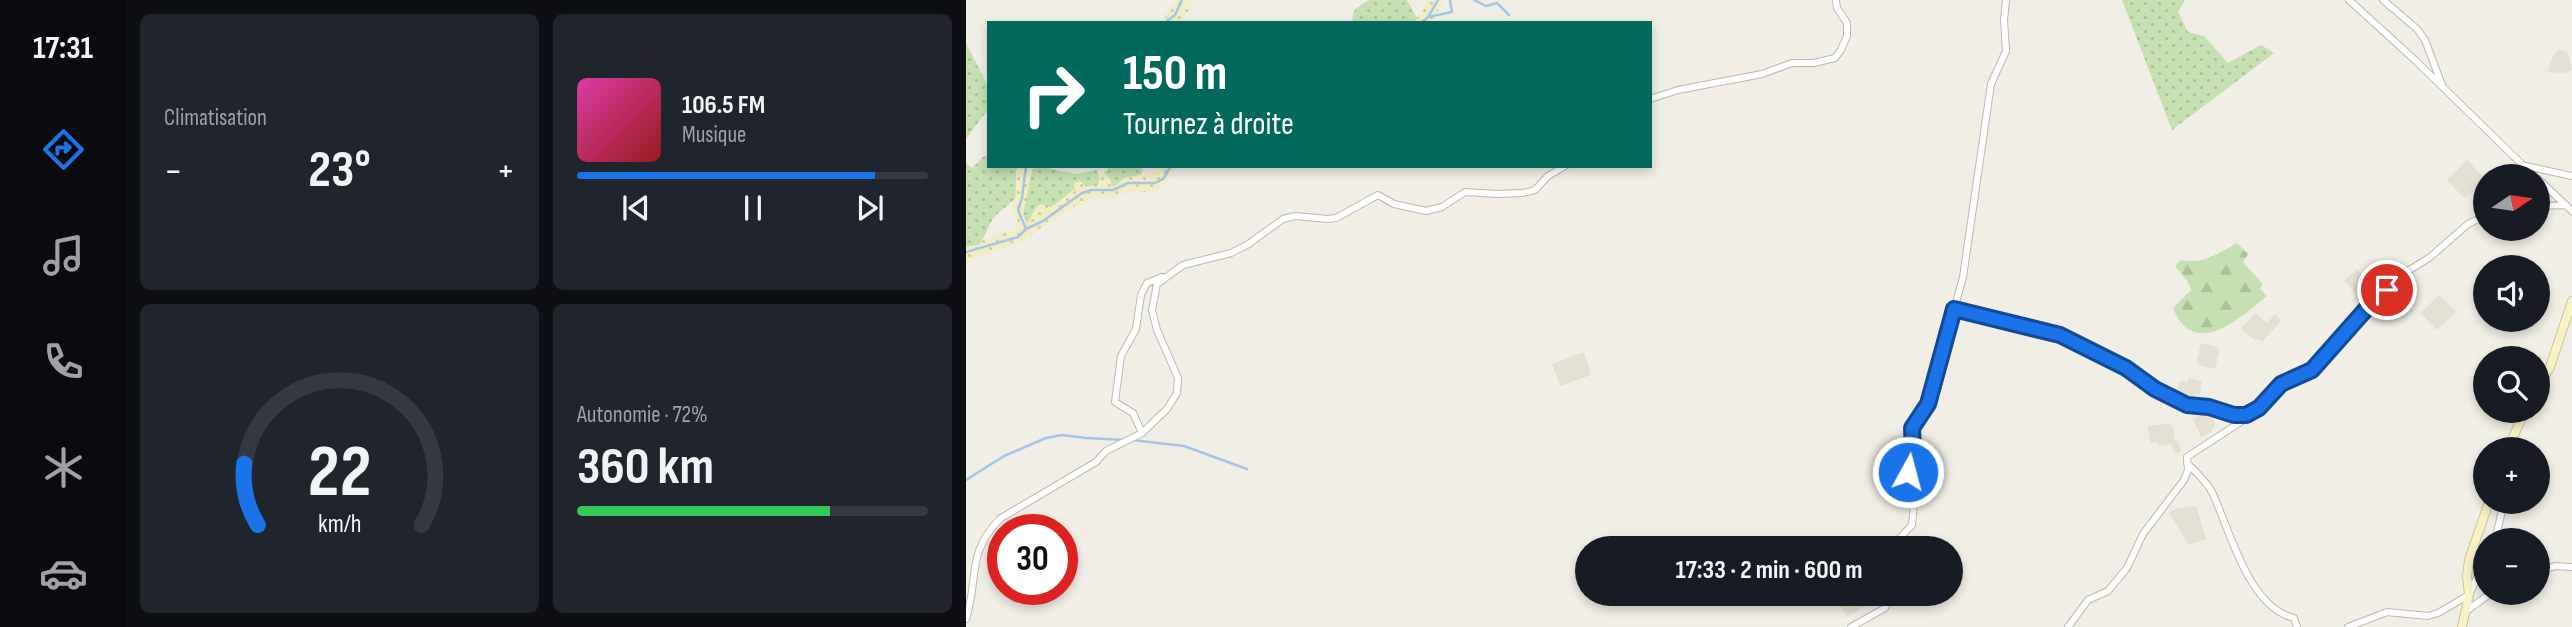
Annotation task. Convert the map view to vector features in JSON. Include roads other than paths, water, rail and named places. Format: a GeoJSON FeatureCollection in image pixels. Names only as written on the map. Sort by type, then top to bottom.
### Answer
{"type":"FeatureCollection","features":[{"type":"Feature","properties":{"kind":"street"},"geometry":{"type":"LineString","coordinates":[[1652,98],[1678,90],[1762,74],[1792,63],[1814,63],[1835,58],[1847,37],[1847,23],[1837,8],[1836,0]]}},
{"type":"Feature","properties":{"kind":"street"},"geometry":{"type":"LineString","coordinates":[[1902,536],[1912,525],[1915,493],[1908,472],[1913,450],[1912,428],[1928,404],[1954,309],[1966,254],[1991,84],[2006,51],[2006,0]]}},
{"type":"Feature","properties":{"kind":"street"},"geometry":{"type":"LineString","coordinates":[[2349,0],[2522,164]]}},
{"type":"Feature","properties":{"kind":"street"},"geometry":{"type":"LineString","coordinates":[[2383,0],[2417,29],[2425,40],[2443,87]]}},
{"type":"Feature","properties":{"kind":"street"},"geometry":{"type":"LineString","coordinates":[[1142,433],[1133,413],[1115,402],[1121,356],[1136,329],[1141,295],[1147,283],[1194,261],[1230,253],[1283,219],[1295,216],[1336,218],[1378,195],[1394,204],[1426,212],[1442,207],[1465,192],[1497,194],[1535,190],[1548,176],[1563,168]]}},
{"type":"Feature","properties":{"kind":"street"},"geometry":{"type":"LineString","coordinates":[[2550,171],[2572,176]]}},
{"type":"Feature","properties":{"kind":"street"},"geometry":{"type":"LineString","coordinates":[[2550,191],[2572,211]]}},
{"type":"Feature","properties":{"kind":"street"},"geometry":{"type":"LineString","coordinates":[[2550,206],[2566,205]]}},
{"type":"Feature","properties":{"kind":"street"},"geometry":{"type":"LineString","coordinates":[[2068,627],[2088,600],[2108,591],[2127,568],[2143,534],[2184,480],[2187,457],[2259,408],[2281,384],[2312,370],[2367,308],[2406,272],[2429,258],[2473,222]]}},
{"type":"Feature","properties":{"kind":"street"},"geometry":{"type":"LineString","coordinates":[[966,619],[978,549],[988,530],[1001,518],[1096,462],[1106,451],[1142,433],[1167,409],[1178,386],[1178,378],[1157,330],[1152,310],[1157,284],[1167,275]]}},
{"type":"Feature","properties":{"kind":"street"},"geometry":{"type":"LineString","coordinates":[[2550,367],[2572,301]]}},
{"type":"Feature","properties":{"kind":"street"},"geometry":{"type":"LineString","coordinates":[[1954,309],[2060,335],[2126,368],[2155,389],[2187,405],[2246,415]]}},
{"type":"Feature","properties":{"kind":"street"},"geometry":{"type":"LineString","coordinates":[[2187,463],[2211,490],[2249,576],[2271,607],[2294,618],[2297,627]]}},
{"type":"Feature","properties":{"kind":"street"},"geometry":{"type":"LineString","coordinates":[[2469,595],[2466,576],[2469,560],[2485,514]]}},
{"type":"Feature","properties":{"kind":"street"},"geometry":{"type":"LineString","coordinates":[[2550,568],[2572,567]]}},
{"type":"Feature","properties":{"kind":"street"},"geometry":{"type":"LineString","coordinates":[[2462,627],[2473,586]]}},
{"type":"Feature","properties":{"kind":"street"},"geometry":{"type":"LineString","coordinates":[[2348,627],[2387,612],[2428,616],[2469,595]]}},
{"type":"Feature","properties":{"kind":"street"},"geometry":{"type":"LineString","coordinates":[[2465,612],[2475,605]]}},
{"type":"Feature","properties":{"kind":"street"},"geometry":{"type":"LineString","coordinates":[[1851,627],[1886,606]]}},
{"type":"Feature","properties":{"kind":"waterway"},"geometry":{"type":"LineString","coordinates":[[1167,21],[1175,15],[1182,0]]}},
{"type":"Feature","properties":{"kind":"waterway"},"geometry":{"type":"LineString","coordinates":[[1423,21],[1438,0]]}},
{"type":"Feature","properties":{"kind":"waterway"},"geometry":{"type":"LineString","coordinates":[[1428,17],[1452,12],[1450,0]]}},
{"type":"Feature","properties":{"kind":"waterway"},"geometry":{"type":"LineString","coordinates":[[1474,0],[1486,6],[1497,3],[1509,15]]}},
{"type":"Feature","properties":{"kind":"waterway"},"geometry":{"type":"LineString","coordinates":[[1026,168],[1018,210],[1026,229]]}},
{"type":"Feature","properties":{"kind":"waterway"},"geometry":{"type":"LineString","coordinates":[[966,252],[1018,237],[1082,193],[1091,190],[1113,190],[1128,183],[1155,183],[1163,179],[1170,168]]}},
{"type":"Feature","properties":{"kind":"waterway"},"geometry":{"type":"LineString","coordinates":[[966,480],[1004,456],[1046,438],[1062,435],[1125,440]]}},
{"type":"Feature","properties":{"kind":"waterway"},"geometry":{"type":"LineString","coordinates":[[1132,440],[1184,446],[1247,469]]}}]}
